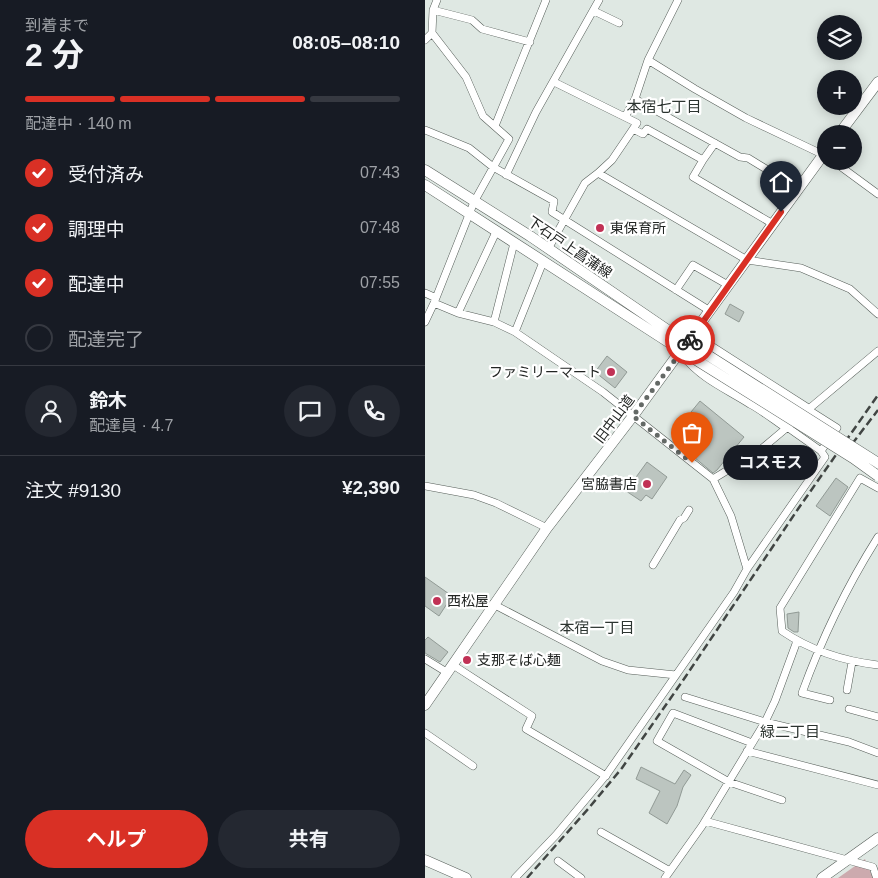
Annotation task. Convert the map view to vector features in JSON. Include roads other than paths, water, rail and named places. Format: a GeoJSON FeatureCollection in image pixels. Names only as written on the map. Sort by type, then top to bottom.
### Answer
{"type":"FeatureCollection","features":[{"type":"Feature","properties":{"kind":"main road"},"geometry":{"type":"LineString","coordinates":[[846,125],[878,82]]}},
{"type":"Feature","properties":{"kind":"main road","name":"旧中山道"},"geometry":{"type":"LineString","coordinates":[[425,705],[547,528],[633,416],[817,164]]}},
{"type":"Feature","properties":{"kind":"main road","name":"下石戸上菖蒲線"},"geometry":{"type":"LineString","coordinates":[[425,170],[548,248],[687,343],[695,354]]}},
{"type":"Feature","properties":{"kind":"main road","name":"下石戸上菖蒲線"},"geometry":{"type":"LineString","coordinates":[[425,185],[543,262],[687,343]]}},
{"type":"Feature","properties":{"kind":"main road"},"geometry":{"type":"LineString","coordinates":[[687,343],[807,409]]}},
{"type":"Feature","properties":{"kind":"main road"},"geometry":{"type":"LineString","coordinates":[[687,343],[695,368],[718,385],[751,402],[787,427]]}},
{"type":"Feature","properties":{"kind":"main road"},"geometry":{"type":"LineString","coordinates":[[695,354],[878,463]]}},
{"type":"Feature","properties":{"kind":"main road"},"geometry":{"type":"LineString","coordinates":[[695,354],[878,476]]}},
{"type":"Feature","properties":{"kind":"main road"},"geometry":{"type":"LineString","coordinates":[[822,878],[878,838]]}},
{"type":"Feature","properties":{"kind":"main road"},"geometry":{"type":"LineString","coordinates":[[425,860],[453,876],[466,878]]}},
{"type":"Feature","properties":{"kind":"street"},"geometry":{"type":"LineString","coordinates":[[425,40],[431,33],[433,10],[437,0]]}},
{"type":"Feature","properties":{"kind":"street"},"geometry":{"type":"LineString","coordinates":[[495,126],[530,42],[545,0]]}},
{"type":"Feature","properties":{"kind":"street"},"geometry":{"type":"LineString","coordinates":[[506,175],[536,112],[599,0]]}},
{"type":"Feature","properties":{"kind":"street"},"geometry":{"type":"LineString","coordinates":[[625,117],[635,99],[648,60],[678,0]]}},
{"type":"Feature","properties":{"kind":"street"},"geometry":{"type":"LineString","coordinates":[[433,10],[472,20],[483,29],[530,42]]}},
{"type":"Feature","properties":{"kind":"street"},"geometry":{"type":"LineString","coordinates":[[594,11],[619,23]]}},
{"type":"Feature","properties":{"kind":"street"},"geometry":{"type":"LineString","coordinates":[[425,322],[474,202],[509,139],[483,116],[466,76],[431,33]]}},
{"type":"Feature","properties":{"kind":"street"},"geometry":{"type":"LineString","coordinates":[[648,60],[746,118],[817,150]]}},
{"type":"Feature","properties":{"kind":"street"},"geometry":{"type":"LineString","coordinates":[[548,248],[585,183],[612,160],[637,123],[554,82]]}},
{"type":"Feature","properties":{"kind":"street"},"geometry":{"type":"LineString","coordinates":[[635,99],[740,157],[748,158],[799,188]]}},
{"type":"Feature","properties":{"kind":"street"},"geometry":{"type":"LineString","coordinates":[[633,129],[643,134],[647,129],[703,160]]}},
{"type":"Feature","properties":{"kind":"street"},"geometry":{"type":"LineString","coordinates":[[425,130],[469,148],[493,168],[555,201],[552,212],[710,311]]}},
{"type":"Feature","properties":{"kind":"street"},"geometry":{"type":"LineString","coordinates":[[715,143],[693,176],[773,224]]}},
{"type":"Feature","properties":{"kind":"street"},"geometry":{"type":"LineString","coordinates":[[845,170],[878,194]]}},
{"type":"Feature","properties":{"kind":"street"},"geometry":{"type":"LineString","coordinates":[[598,173],[747,260],[801,268],[850,289],[878,314]]}},
{"type":"Feature","properties":{"kind":"street"},"geometry":{"type":"LineString","coordinates":[[457,313],[496,232]]}},
{"type":"Feature","properties":{"kind":"street"},"geometry":{"type":"LineString","coordinates":[[494,322],[514,243]]}},
{"type":"Feature","properties":{"kind":"street"},"geometry":{"type":"LineString","coordinates":[[515,332],[543,262]]}},
{"type":"Feature","properties":{"kind":"street"},"geometry":{"type":"LineString","coordinates":[[676,290],[693,265],[728,285]]}},
{"type":"Feature","properties":{"kind":"street"},"geometry":{"type":"LineString","coordinates":[[425,293],[457,313],[494,322],[515,332],[603,392],[713,479],[731,516],[747,569]]}},
{"type":"Feature","properties":{"kind":"street"},"geometry":{"type":"LineString","coordinates":[[713,479],[759,451],[878,351]]}},
{"type":"Feature","properties":{"kind":"street"},"geometry":{"type":"LineString","coordinates":[[807,409],[837,428],[821,451]]}},
{"type":"Feature","properties":{"kind":"street"},"geometry":{"type":"LineString","coordinates":[[515,878],[556,835],[606,776],[825,457],[821,451],[787,427]]}},
{"type":"Feature","properties":{"kind":"street"},"geometry":{"type":"LineString","coordinates":[[878,488],[860,478],[780,608],[782,631],[797,641],[852,662],[878,665]]}},
{"type":"Feature","properties":{"kind":"street"},"geometry":{"type":"LineString","coordinates":[[425,486],[474,495],[496,503],[547,528]]}},
{"type":"Feature","properties":{"kind":"street"},"geometry":{"type":"LineString","coordinates":[[653,565],[680,520],[684,518],[689,510]]}},
{"type":"Feature","properties":{"kind":"street"},"geometry":{"type":"LineString","coordinates":[[829,700],[802,693],[818,649],[838,608],[878,537]]}},
{"type":"Feature","properties":{"kind":"street"},"geometry":{"type":"LineString","coordinates":[[493,604],[602,661],[628,670],[676,675]]}},
{"type":"Feature","properties":{"kind":"street"},"geometry":{"type":"LineString","coordinates":[[665,878],[705,821],[765,722],[775,701],[797,641]]}},
{"type":"Feature","properties":{"kind":"street"},"geometry":{"type":"LineString","coordinates":[[425,659],[450,669],[533,716],[526,729],[606,776]]}},
{"type":"Feature","properties":{"kind":"street"},"geometry":{"type":"LineString","coordinates":[[847,690],[852,662]]}},
{"type":"Feature","properties":{"kind":"street"},"geometry":{"type":"LineString","coordinates":[[685,698],[765,722],[849,742],[878,753]]}},
{"type":"Feature","properties":{"kind":"street"},"geometry":{"type":"LineString","coordinates":[[849,709],[878,717]]}},
{"type":"Feature","properties":{"kind":"street"},"geometry":{"type":"LineString","coordinates":[[751,743],[673,712],[657,740],[729,782],[782,800]]}},
{"type":"Feature","properties":{"kind":"street"},"geometry":{"type":"LineString","coordinates":[[425,733],[473,766]]}},
{"type":"Feature","properties":{"kind":"street"},"geometry":{"type":"LineString","coordinates":[[747,751],[878,785]]}},
{"type":"Feature","properties":{"kind":"street"},"geometry":{"type":"LineString","coordinates":[[705,821],[848,859],[873,867],[877,876]]}},
{"type":"Feature","properties":{"kind":"street"},"geometry":{"type":"LineString","coordinates":[[601,832],[669,871]]}},
{"type":"Feature","properties":{"kind":"street"},"geometry":{"type":"LineString","coordinates":[[558,861],[581,878]]}},
{"type":"Feature","properties":{"kind":"railway"},"geometry":{"type":"LineString","coordinates":[[527,878],[622,768],[878,395]]}},
{"type":"Feature","properties":{"kind":"railway"},"geometry":{"type":"LineString","coordinates":[[852,444],[878,410]]}},
{"type":"Feature","properties":{"kind":"place","name":"東保育所"},"geometry":{"type":"Point","coordinates":[600,228]}},
{"type":"Feature","properties":{"kind":"place","name":"ファミリーマート"},"geometry":{"type":"Point","coordinates":[611,372]}},
{"type":"Feature","properties":{"kind":"place","name":"コスモス"},"geometry":{"type":"Point","coordinates":[692,463]}},
{"type":"Feature","properties":{"kind":"place","name":"宮脇書店"},"geometry":{"type":"Point","coordinates":[647,484]}},
{"type":"Feature","properties":{"kind":"place","name":"西松屋"},"geometry":{"type":"Point","coordinates":[437,601]}},
{"type":"Feature","properties":{"kind":"place","name":"支那そば心麺"},"geometry":{"type":"Point","coordinates":[467,660]}},
{"type":"Feature","properties":{"kind":"district","name":"本宿七丁目"},"geometry":{"type":"Point","coordinates":[664,106]}},
{"type":"Feature","properties":{"kind":"district","name":"本宿一丁目"},"geometry":{"type":"Point","coordinates":[597,627]}},
{"type":"Feature","properties":{"kind":"district","name":"緑二丁目"},"geometry":{"type":"Point","coordinates":[790,731]}}]}
